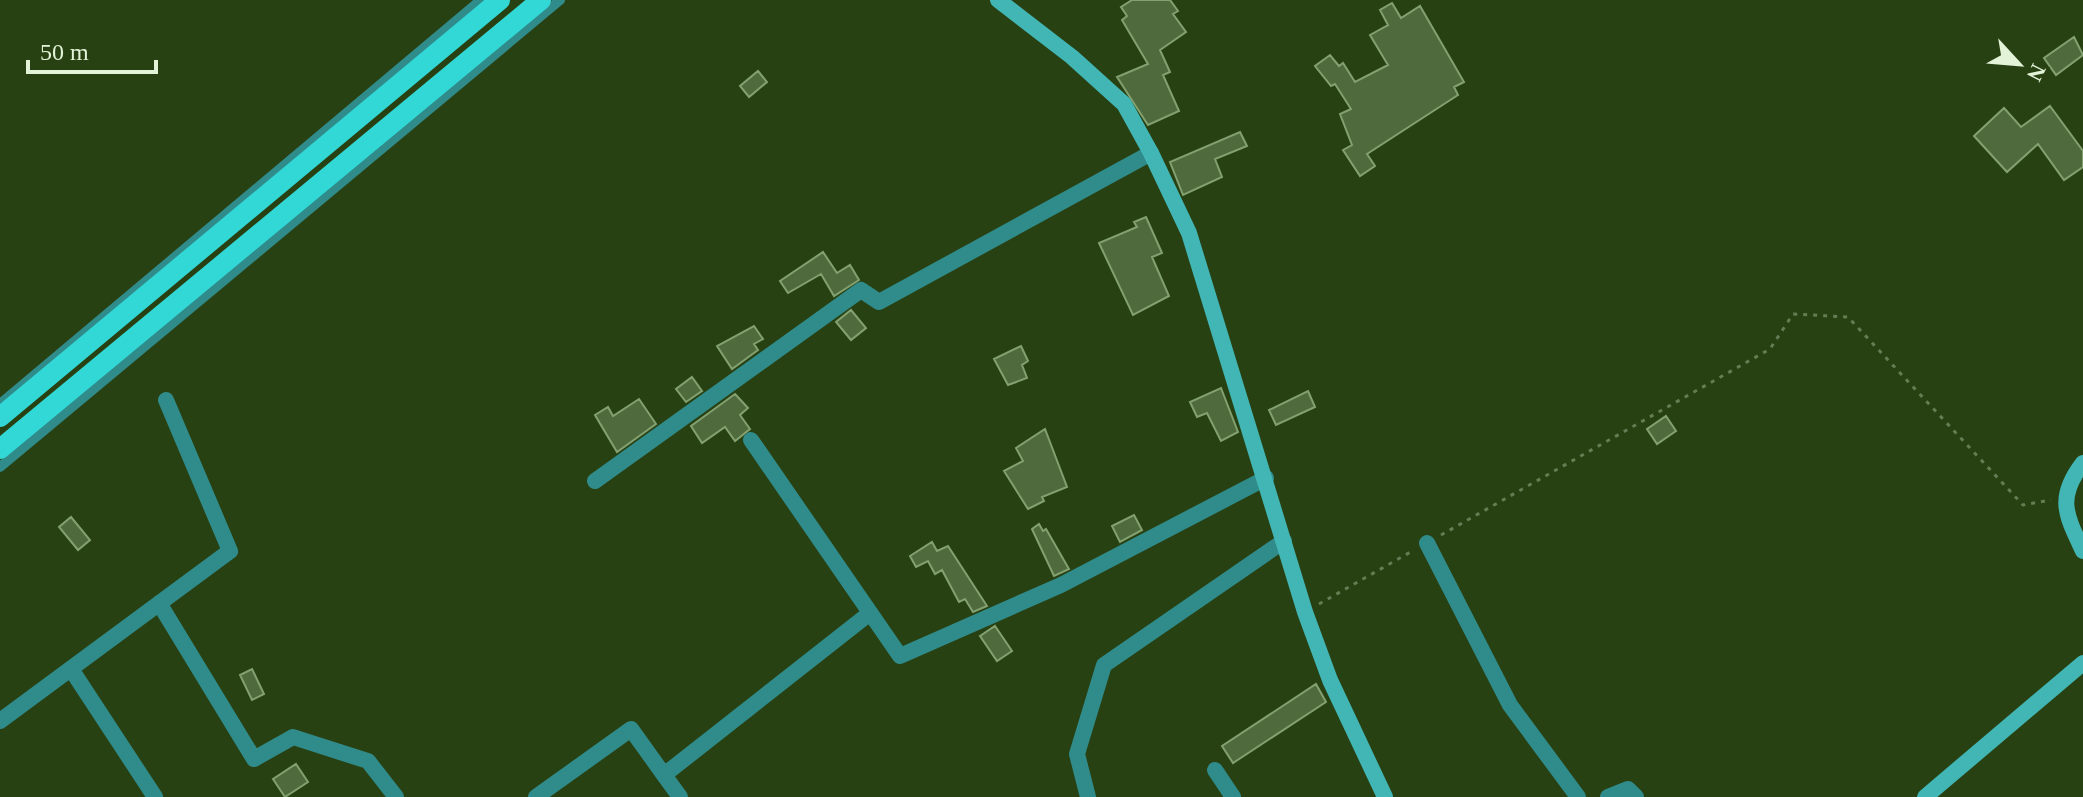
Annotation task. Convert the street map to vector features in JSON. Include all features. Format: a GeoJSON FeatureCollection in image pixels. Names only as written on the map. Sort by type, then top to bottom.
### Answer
{"type":"FeatureCollection","features":[{"type":"Feature","properties":{"kind":"main road"},"geometry":{"type":"LineString","coordinates":[[0,417],[500,0]]}},
{"type":"Feature","properties":{"kind":"main road"},"geometry":{"type":"LineString","coordinates":[[0,449],[541,0]]}},
{"type":"Feature","properties":{"kind":"street"},"geometry":{"type":"LineString","coordinates":[[998,0],[1124,104],[1151,153],[1189,233],[1305,612],[1330,680],[1385,797]]}},
{"type":"Feature","properties":{"kind":"street"},"geometry":{"type":"LineString","coordinates":[[595,481],[861,290],[879,302],[1151,153]]}},
{"type":"Feature","properties":{"kind":"street"},"geometry":{"type":"LineString","coordinates":[[0,721],[230,551],[166,400]]}},
{"type":"Feature","properties":{"kind":"street"},"geometry":{"type":"LineString","coordinates":[[751,440],[900,656],[1061,585],[1266,478]]}},
{"type":"Feature","properties":{"kind":"street"},"geometry":{"type":"LineString","coordinates":[[2083,463],[2071,479],[2064,512],[2083,551]]}},
{"type":"Feature","properties":{"kind":"street"},"geometry":{"type":"LineString","coordinates":[[1088,797],[1077,754],[1104,665],[1284,541]]}},
{"type":"Feature","properties":{"kind":"street"},"geometry":{"type":"LineString","coordinates":[[1427,543],[1510,705],[1578,797]]}},
{"type":"Feature","properties":{"kind":"street"},"geometry":{"type":"LineString","coordinates":[[159,603],[254,759],[293,737],[368,761],[396,797]]}},
{"type":"Feature","properties":{"kind":"street"},"geometry":{"type":"LineString","coordinates":[[664,775],[870,613]]}},
{"type":"Feature","properties":{"kind":"street"},"geometry":{"type":"LineString","coordinates":[[1925,797],[2083,663]]}},
{"type":"Feature","properties":{"kind":"street"},"geometry":{"type":"LineString","coordinates":[[71,669],[155,797]]}},
{"type":"Feature","properties":{"kind":"street"},"geometry":{"type":"LineString","coordinates":[[536,797],[631,729],[680,797]]}},
{"type":"Feature","properties":{"kind":"street"},"geometry":{"type":"LineString","coordinates":[[1215,770],[1233,797]]}},
{"type":"Feature","properties":{"kind":"street"},"geometry":{"type":"LineString","coordinates":[[1608,797],[1628,789],[1636,797]]}},
{"type":"Feature","properties":{"kind":"lane"},"geometry":{"type":"LineString","coordinates":[[0,404],[481,0]]}},
{"type":"Feature","properties":{"kind":"lane"},"geometry":{"type":"LineString","coordinates":[[0,467],[560,0]]}},
{"type":"Feature","properties":{"kind":"path"},"geometry":{"type":"LineString","coordinates":[[1305,612],[1770,349],[1793,314],[1848,317],[2023,505],[2067,497]]}},
{"type":"Feature","properties":{"kind":"building"},"geometry":{"type":"Polygon","coordinates":[[[1132,0],[1170,0],[1178,11],[1173,14],[1186,32],[1160,50],[1170,72],[1163,75],[1179,111],[1148,125],[1117,77],[1148,64],[1122,20],[1127,16],[1121,7],[1132,0]]]}},
{"type":"Feature","properties":{"kind":"building"},"geometry":{"type":"Polygon","coordinates":[[[1392,3],[1401,18],[1420,6],[1464,82],[1454,87],[1458,95],[1367,154],[1375,166],[1360,176],[1343,150],[1352,145],[1340,114],[1351,109],[1335,84],[1331,86],[1315,66],[1330,55],[1339,66],[1343,63],[1355,82],[1388,65],[1370,35],[1388,25],[1380,10],[1392,3]]]}},
{"type":"Feature","properties":{"kind":"building"},"geometry":{"type":"Polygon","coordinates":[[[2074,37],[2083,55],[2056,75],[2044,58],[2074,37]]]}},
{"type":"Feature","properties":{"kind":"building"},"geometry":{"type":"Polygon","coordinates":[[[758,71],[767,82],[749,97],[740,86],[758,71]]]}},
{"type":"Feature","properties":{"kind":"building"},"geometry":{"type":"Polygon","coordinates":[[[2050,106],[2083,151],[2083,167],[2064,180],[2038,144],[2007,172],[1974,136],[2004,108],[2021,127],[2050,106]]]}},
{"type":"Feature","properties":{"kind":"building"},"geometry":{"type":"Polygon","coordinates":[[[1240,132],[1247,146],[1215,159],[1222,177],[1183,195],[1170,162],[1240,132]]]}},
{"type":"Feature","properties":{"kind":"building"},"geometry":{"type":"Polygon","coordinates":[[[1146,217],[1162,253],[1152,257],[1169,296],[1133,315],[1099,243],[1137,227],[1134,222],[1146,217]]]}},
{"type":"Feature","properties":{"kind":"building"},"geometry":{"type":"Polygon","coordinates":[[[823,252],[837,273],[850,265],[859,280],[834,296],[821,274],[788,293],[780,281],[823,252]]]}},
{"type":"Feature","properties":{"kind":"building"},"geometry":{"type":"Polygon","coordinates":[[[851,310],[866,328],[851,340],[836,322],[851,310]]]}},
{"type":"Feature","properties":{"kind":"building"},"geometry":{"type":"Polygon","coordinates":[[[754,326],[763,339],[754,344],[758,350],[732,369],[717,346],[754,326]]]}},
{"type":"Feature","properties":{"kind":"building"},"geometry":{"type":"Polygon","coordinates":[[[1021,346],[1028,361],[1022,365],[1027,378],[1008,385],[994,359],[1021,346]]]}},
{"type":"Feature","properties":{"kind":"building"},"geometry":{"type":"Polygon","coordinates":[[[692,377],[702,391],[686,402],[676,389],[692,377]]]}},
{"type":"Feature","properties":{"kind":"building"},"geometry":{"type":"Polygon","coordinates":[[[1221,388],[1238,432],[1221,441],[1207,413],[1197,417],[1190,402],[1221,388]]]}},
{"type":"Feature","properties":{"kind":"building"},"geometry":{"type":"Polygon","coordinates":[[[1308,391],[1315,407],[1276,425],[1269,410],[1308,391]]]}},
{"type":"Feature","properties":{"kind":"building"},"geometry":{"type":"Polygon","coordinates":[[[735,394],[748,408],[740,415],[750,429],[735,441],[725,427],[702,443],[691,426],[735,394]]]}},
{"type":"Feature","properties":{"kind":"building"},"geometry":{"type":"Polygon","coordinates":[[[639,399],[656,424],[617,452],[595,415],[608,407],[613,416],[639,399]]]}},
{"type":"Feature","properties":{"kind":"building"},"geometry":{"type":"Polygon","coordinates":[[[1666,416],[1676,431],[1657,444],[1647,429],[1666,416]]]}},
{"type":"Feature","properties":{"kind":"building"},"geometry":{"type":"Polygon","coordinates":[[[1045,429],[1067,487],[1042,497],[1044,501],[1028,509],[1004,471],[1023,461],[1016,448],[1045,429]]]}},
{"type":"Feature","properties":{"kind":"building"},"geometry":{"type":"Polygon","coordinates":[[[1134,515],[1142,530],[1120,542],[1112,526],[1134,515]]]}},
{"type":"Feature","properties":{"kind":"building"},"geometry":{"type":"Polygon","coordinates":[[[71,517],[90,540],[78,550],[59,527],[71,517]]]}},
{"type":"Feature","properties":{"kind":"building"},"geometry":{"type":"Polygon","coordinates":[[[1039,524],[1043,531],[1046,529],[1069,569],[1054,576],[1032,529],[1039,524]]]}},
{"type":"Feature","properties":{"kind":"building"},"geometry":{"type":"Polygon","coordinates":[[[932,542],[937,551],[948,546],[987,606],[973,612],[965,599],[959,602],[942,570],[935,574],[928,561],[916,567],[910,556],[932,542]]]}},
{"type":"Feature","properties":{"kind":"building"},"geometry":{"type":"Polygon","coordinates":[[[995,626],[1012,651],[997,661],[980,636],[995,626]]]}},
{"type":"Feature","properties":{"kind":"building"},"geometry":{"type":"Polygon","coordinates":[[[252,669],[264,694],[252,700],[240,675],[252,669]]]}},
{"type":"Feature","properties":{"kind":"building"},"geometry":{"type":"Polygon","coordinates":[[[1316,684],[1326,702],[1233,763],[1222,746],[1316,684]]]}},
{"type":"Feature","properties":{"kind":"building"},"geometry":{"type":"Polygon","coordinates":[[[296,764],[308,782],[285,797],[273,779],[296,764]]]}}]}
